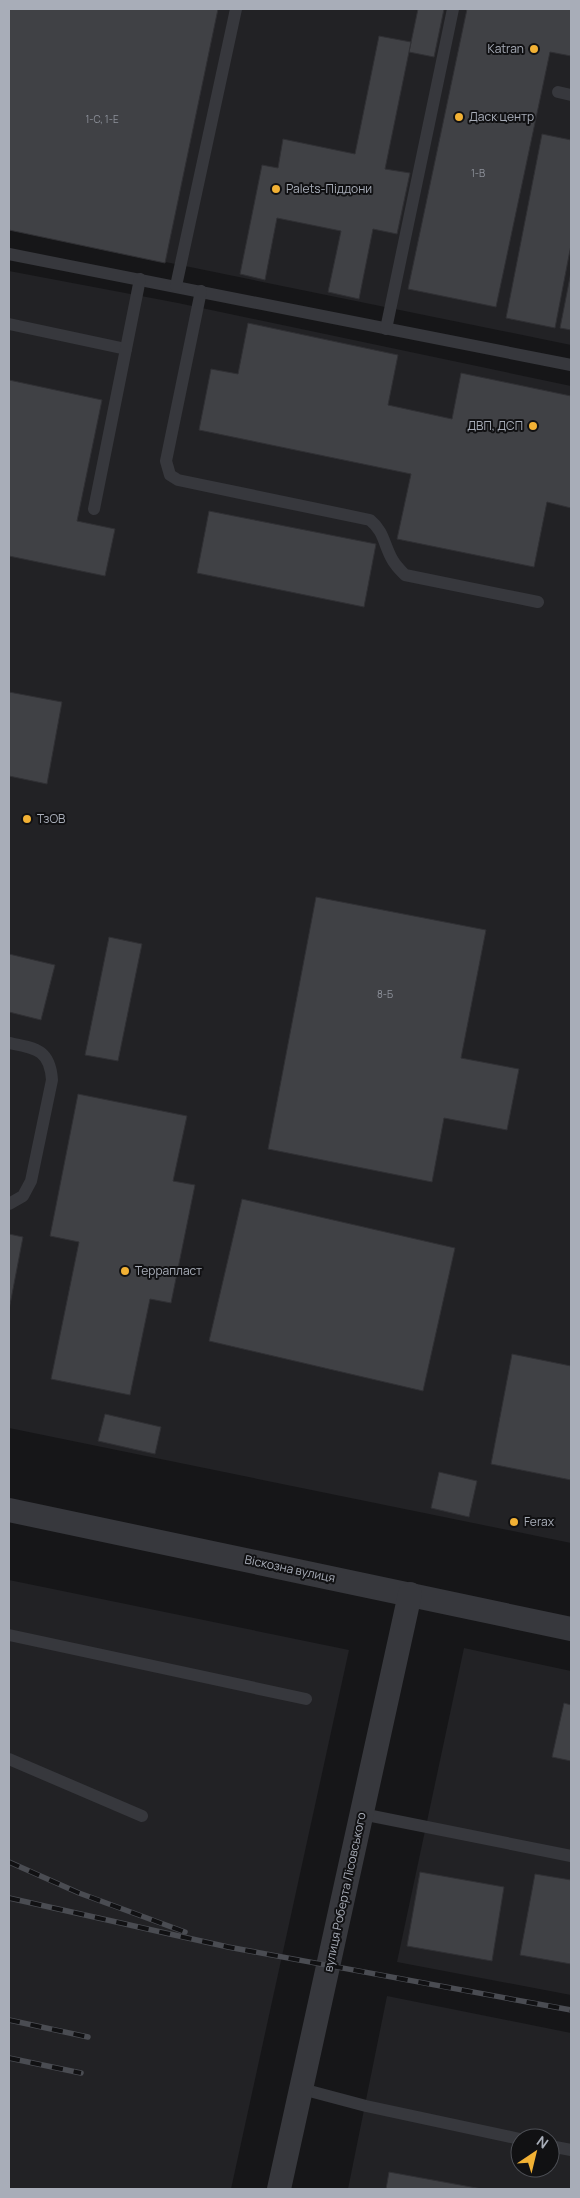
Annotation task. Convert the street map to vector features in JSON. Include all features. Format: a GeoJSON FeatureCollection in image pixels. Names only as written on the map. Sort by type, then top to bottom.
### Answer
{"type":"FeatureCollection","features":[{"type":"Feature","properties":{"kind":"street","name":"Віскозна вулиця"},"geometry":{"type":"LineString","coordinates":[[9,1510],[571,1629]]}},
{"type":"Feature","properties":{"kind":"street","name":"вулиця Роберта Лісовського"},"geometry":{"type":"LineString","coordinates":[[279,2189],[410,1594]]}},
{"type":"Feature","properties":{"kind":"lane"},"geometry":{"type":"LineString","coordinates":[[176,286],[236,9]]}},
{"type":"Feature","properties":{"kind":"lane"},"geometry":{"type":"LineString","coordinates":[[386,329],[453,9]]}},
{"type":"Feature","properties":{"kind":"lane"},"geometry":{"type":"LineString","coordinates":[[558,92],[571,95]]}},
{"type":"Feature","properties":{"kind":"lane"},"geometry":{"type":"LineString","coordinates":[[9,254],[571,365]]}},
{"type":"Feature","properties":{"kind":"lane"},"geometry":{"type":"LineString","coordinates":[[94,509],[140,279]]}},
{"type":"Feature","properties":{"kind":"lane"},"geometry":{"type":"LineString","coordinates":[[201,291],[166,461],[170,476],[178,480],[370,520],[377,526],[383,536],[392,559],[405,574],[538,602]]}},
{"type":"Feature","properties":{"kind":"lane"},"geometry":{"type":"LineString","coordinates":[[9,324],[126,349]]}},
{"type":"Feature","properties":{"kind":"lane"},"geometry":{"type":"LineString","coordinates":[[9,1043],[32,1048],[45,1054],[51,1066],[52,1080],[31,1181],[23,1196],[9,1204]]}},
{"type":"Feature","properties":{"kind":"lane"},"geometry":{"type":"LineString","coordinates":[[9,1635],[306,1699]]}},
{"type":"Feature","properties":{"kind":"lane"},"geometry":{"type":"LineString","coordinates":[[9,1759],[142,1816]]}},
{"type":"Feature","properties":{"kind":"lane"},"geometry":{"type":"LineString","coordinates":[[362,1814],[571,1856]]}},
{"type":"Feature","properties":{"kind":"lane"},"geometry":{"type":"LineString","coordinates":[[302,2089],[366,2106],[510,2137]]}},
{"type":"Feature","properties":{"kind":"shaded area"},"geometry":{"type":"Polygon","coordinates":[[[9,9],[571,9],[571,345],[9,230],[9,9]]]}},
{"type":"Feature","properties":{"kind":"shaded area"},"geometry":{"type":"Polygon","coordinates":[[[9,271],[178,303],[571,386],[571,1543],[9,1428],[9,271]]]}},
{"type":"Feature","properties":{"kind":"shaded area"},"geometry":{"type":"Polygon","coordinates":[[[9,1580],[349,1650],[231,2189],[9,2189],[9,1580]]]}},
{"type":"Feature","properties":{"kind":"shaded area"},"geometry":{"type":"Polygon","coordinates":[[[464,1648],[571,1671],[571,1995],[397,1962],[464,1648]]]}},
{"type":"Feature","properties":{"kind":"shaded area"},"geometry":{"type":"Polygon","coordinates":[[[387,1996],[571,2033],[571,2189],[348,2189],[387,1996]]]}},
{"type":"Feature","properties":{"kind":"building"},"geometry":{"type":"Polygon","coordinates":[[[9,9],[218,9],[165,263],[9,230],[9,9]]]}},
{"type":"Feature","properties":{"kind":"building"},"geometry":{"type":"Polygon","coordinates":[[[418,9],[444,9],[434,57],[409,52],[418,9]]]}},
{"type":"Feature","properties":{"kind":"building"},"geometry":{"type":"Polygon","coordinates":[[[467,9],[571,9],[571,56],[550,52],[496,307],[408,289],[467,9]]]}},
{"type":"Feature","properties":{"kind":"building"},"geometry":{"type":"Polygon","coordinates":[[[379,36],[411,42],[385,169],[410,173],[397,234],[373,229],[359,299],[328,292],[341,231],[277,218],[265,280],[240,274],[262,165],[278,168],[283,139],[355,154],[379,36]]]}},
{"type":"Feature","properties":{"kind":"building"},"geometry":{"type":"Polygon","coordinates":[[[542,134],[571,140],[571,245],[555,328],[506,318],[542,134]]]}},
{"type":"Feature","properties":{"kind":"building"},"geometry":{"type":"Polygon","coordinates":[[[571,272],[571,330],[560,328],[571,272]]]}},
{"type":"Feature","properties":{"kind":"building"},"geometry":{"type":"Polygon","coordinates":[[[248,323],[398,355],[388,405],[452,419],[461,373],[571,396],[571,508],[547,502],[534,567],[397,539],[411,474],[199,430],[211,369],[238,374],[248,323]]]}},
{"type":"Feature","properties":{"kind":"building"},"geometry":{"type":"Polygon","coordinates":[[[9,380],[102,400],[77,521],[115,529],[105,576],[9,556],[9,380]]]}},
{"type":"Feature","properties":{"kind":"building"},"geometry":{"type":"Polygon","coordinates":[[[209,511],[376,544],[364,607],[197,573],[209,511]]]}},
{"type":"Feature","properties":{"kind":"building"},"geometry":{"type":"Polygon","coordinates":[[[9,692],[62,702],[47,784],[9,776],[9,692]]]}},
{"type":"Feature","properties":{"kind":"building"},"geometry":{"type":"Polygon","coordinates":[[[316,897],[486,930],[461,1058],[519,1069],[507,1130],[444,1118],[432,1182],[268,1149],[316,897]]]}},
{"type":"Feature","properties":{"kind":"building"},"geometry":{"type":"Polygon","coordinates":[[[109,937],[142,944],[118,1061],[85,1055],[109,937]]]}},
{"type":"Feature","properties":{"kind":"building"},"geometry":{"type":"Polygon","coordinates":[[[9,954],[55,965],[41,1020],[9,1012],[9,954]]]}},
{"type":"Feature","properties":{"kind":"building","name":"Террапласт"},"geometry":{"type":"Polygon","coordinates":[[[78,1094],[187,1116],[173,1181],[195,1185],[171,1303],[150,1299],[130,1395],[51,1379],[79,1242],[50,1236],[78,1094]]]}},
{"type":"Feature","properties":{"kind":"building"},"geometry":{"type":"Polygon","coordinates":[[[242,1199],[455,1248],[423,1391],[209,1341],[242,1199]]]}},
{"type":"Feature","properties":{"kind":"building"},"geometry":{"type":"Polygon","coordinates":[[[9,1234],[23,1237],[9,1310],[9,1234]]]}},
{"type":"Feature","properties":{"kind":"building"},"geometry":{"type":"Polygon","coordinates":[[[512,1354],[571,1366],[571,1480],[491,1464],[512,1354]]]}},
{"type":"Feature","properties":{"kind":"building"},"geometry":{"type":"Polygon","coordinates":[[[105,1414],[161,1427],[155,1454],[98,1441],[105,1414]]]}},
{"type":"Feature","properties":{"kind":"building"},"geometry":{"type":"Polygon","coordinates":[[[439,1472],[477,1481],[469,1517],[431,1508],[439,1472]]]}},
{"type":"Feature","properties":{"kind":"building"},"geometry":{"type":"Polygon","coordinates":[[[564,1703],[571,1705],[571,1761],[552,1757],[564,1703]]]}},
{"type":"Feature","properties":{"kind":"building"},"geometry":{"type":"Polygon","coordinates":[[[420,1872],[504,1887],[492,1961],[407,1946],[420,1872]]]}},
{"type":"Feature","properties":{"kind":"building"},"geometry":{"type":"Polygon","coordinates":[[[535,1874],[571,1880],[571,1964],[520,1955],[535,1874]]]}},
{"type":"Feature","properties":{"kind":"building"},"geometry":{"type":"Polygon","coordinates":[[[389,2172],[482,2189],[386,2189],[389,2172]]]}},
{"type":"Feature","properties":{"kind":"railway"},"geometry":{"type":"LineString","coordinates":[[9,1862],[79,1893],[185,1932]]}},
{"type":"Feature","properties":{"kind":"railway"},"geometry":{"type":"LineString","coordinates":[[9,1898],[228,1947],[571,2010]]}},
{"type":"Feature","properties":{"kind":"railway"},"geometry":{"type":"LineString","coordinates":[[9,2020],[88,2037]]}},
{"type":"Feature","properties":{"kind":"railway"},"geometry":{"type":"LineString","coordinates":[[9,2058],[81,2073]]}},
{"type":"Feature","properties":{"kind":"place","name":"Katran"},"geometry":{"type":"Point","coordinates":[534,49]}},
{"type":"Feature","properties":{"kind":"place","name":"Даск центр"},"geometry":{"type":"Point","coordinates":[459,117]}},
{"type":"Feature","properties":{"kind":"place","name":"Palets-Піддони"},"geometry":{"type":"Point","coordinates":[276,189]}},
{"type":"Feature","properties":{"kind":"place","name":"ДВП, ДСП"},"geometry":{"type":"Point","coordinates":[533,426]}},
{"type":"Feature","properties":{"kind":"place","name":"ТзОВ"},"geometry":{"type":"Point","coordinates":[27,819]}},
{"type":"Feature","properties":{"kind":"place","name":"Террапласт"},"geometry":{"type":"Point","coordinates":[125,1271]}},
{"type":"Feature","properties":{"kind":"place","name":"Ferax"},"geometry":{"type":"Point","coordinates":[514,1522]}}]}
